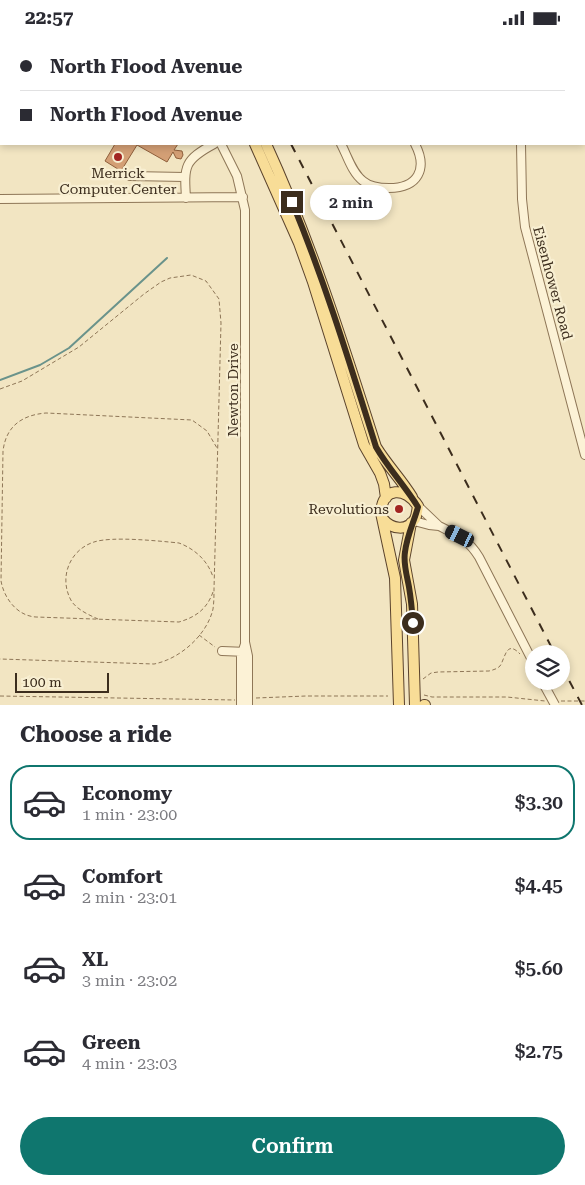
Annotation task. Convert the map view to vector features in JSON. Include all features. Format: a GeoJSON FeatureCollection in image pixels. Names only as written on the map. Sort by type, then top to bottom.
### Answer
{"type":"FeatureCollection","features":[{"type":"Feature","properties":{"kind":"main road"},"geometry":{"type":"LineString","coordinates":[[255,145],[313,282],[364,445],[380,473],[386,498]]}},
{"type":"Feature","properties":{"kind":"main road"},"geometry":{"type":"LineString","coordinates":[[266,145],[308,240],[336,318],[376,447],[384,461],[406,487],[418,507],[412,522],[404,560],[412,604],[415,705]]}},
{"type":"Feature","properties":{"kind":"main road"},"geometry":{"type":"LineString","coordinates":[[399,705],[395,578],[381,506],[386,498],[393,493],[405,493],[412,497]]}},
{"type":"Feature","properties":{"kind":"main road"},"geometry":{"type":"LineString","coordinates":[[383,519],[398,528],[405,527],[412,522]]}},
{"type":"Feature","properties":{"kind":"street","name":"Newton Drive"},"geometry":{"type":"LineString","coordinates":[[222,145],[237,176],[243,197],[246,245],[245,702]]}},
{"type":"Feature","properties":{"kind":"street"},"geometry":{"type":"LineString","coordinates":[[342,145],[356,174],[363,181],[372,186],[393,188],[405,185],[416,179],[420,171],[421,157],[415,145]]}},
{"type":"Feature","properties":{"kind":"street","name":"Eisenhower Road"},"geometry":{"type":"LineString","coordinates":[[521,145],[522,199],[525,227],[585,455]]}},
{"type":"Feature","properties":{"kind":"street"},"geometry":{"type":"LineString","coordinates":[[186,198],[185,177],[190,162],[200,147]]}},
{"type":"Feature","properties":{"kind":"street"},"geometry":{"type":"LineString","coordinates":[[130,176],[185,177]]}},
{"type":"Feature","properties":{"kind":"street"},"geometry":{"type":"LineString","coordinates":[[0,199],[243,197]]}},
{"type":"Feature","properties":{"kind":"street"},"geometry":{"type":"LineString","coordinates":[[576,418],[585,416]]}},
{"type":"Feature","properties":{"kind":"street"},"geometry":{"type":"LineString","coordinates":[[418,507],[439,526],[460,536],[471,545],[480,557],[525,653]]}},
{"type":"Feature","properties":{"kind":"street"},"geometry":{"type":"LineString","coordinates":[[412,522],[439,526]]}},
{"type":"Feature","properties":{"kind":"street"},"geometry":{"type":"LineString","coordinates":[[222,651],[245,652]]}},
{"type":"Feature","properties":{"kind":"street"},"geometry":{"type":"LineString","coordinates":[[548,690],[555,703]]}},
{"type":"Feature","properties":{"kind":"path"},"geometry":{"type":"LineString","coordinates":[[0,389],[22,381],[79,347],[161,282],[177,276],[191,275],[206,281],[217,296],[220,304],[214,589],[212,610],[207,623],[190,645],[172,658],[154,664],[0,659]]}},
{"type":"Feature","properties":{"kind":"path"},"geometry":{"type":"LineString","coordinates":[[214,589],[206,608],[187,620],[179,622],[30,617],[19,611],[7,598],[1,581],[3,451],[7,437],[20,420],[40,413],[192,420],[207,431],[217,448]]}},
{"type":"Feature","properties":{"kind":"path"},"geometry":{"type":"LineString","coordinates":[[99,619],[86,613],[72,602],[66,583],[68,569],[74,554],[95,541],[179,543],[187,546],[200,557],[211,571],[214,580]]}},
{"type":"Feature","properties":{"kind":"path"},"geometry":{"type":"LineString","coordinates":[[199,635],[222,651]]}},
{"type":"Feature","properties":{"kind":"path"},"geometry":{"type":"LineString","coordinates":[[422,683],[423,679],[431,673],[489,671],[496,669],[501,664],[504,653],[512,649],[517,650],[522,656]]}},
{"type":"Feature","properties":{"kind":"path"},"geometry":{"type":"LineString","coordinates":[[423,689],[423,695],[432,697],[508,697],[545,701]]}},
{"type":"Feature","properties":{"kind":"path"},"geometry":{"type":"LineString","coordinates":[[0,696],[245,702],[306,696],[388,696]]}},
{"type":"Feature","properties":{"kind":"path"},"geometry":{"type":"LineString","coordinates":[[555,703],[585,701]]}},
{"type":"Feature","properties":{"kind":"building","name":"Merrick Computer Center"},"geometry":{"type":"Polygon","coordinates":[[[114,145],[137,145],[121,171],[105,161],[114,145]]]}},
{"type":"Feature","properties":{"kind":"building","name":"Merrick Computer Center"},"geometry":{"type":"Polygon","coordinates":[[[137,145],[177,145],[174,150],[182,151],[181,159],[176,158],[173,152],[167,162],[137,145]]]}},
{"type":"Feature","properties":{"kind":"waterway"},"geometry":{"type":"LineString","coordinates":[[0,380],[40,365],[69,348],[167,258]]}},
{"type":"Feature","properties":{"kind":"railway"},"geometry":{"type":"LineString","coordinates":[[292,145],[550,645]]}},
{"type":"Feature","properties":{"kind":"railway"},"geometry":{"type":"LineString","coordinates":[[570,682],[582,705]]}},
{"type":"Feature","properties":{"kind":"place","name":"Merrick Computer Center"},"geometry":{"type":"Point","coordinates":[118,157]}},
{"type":"Feature","properties":{"kind":"place","name":"Revolutions"},"geometry":{"type":"Point","coordinates":[399,509]}},
{"type":"Feature","properties":{"kind":"route"},"geometry":{"type":"LineString","coordinates":[[292,202],[336,318],[376,447],[384,461],[406,487],[418,507],[414,521],[411,523],[404,560],[412,604],[413,623]]}}]}
